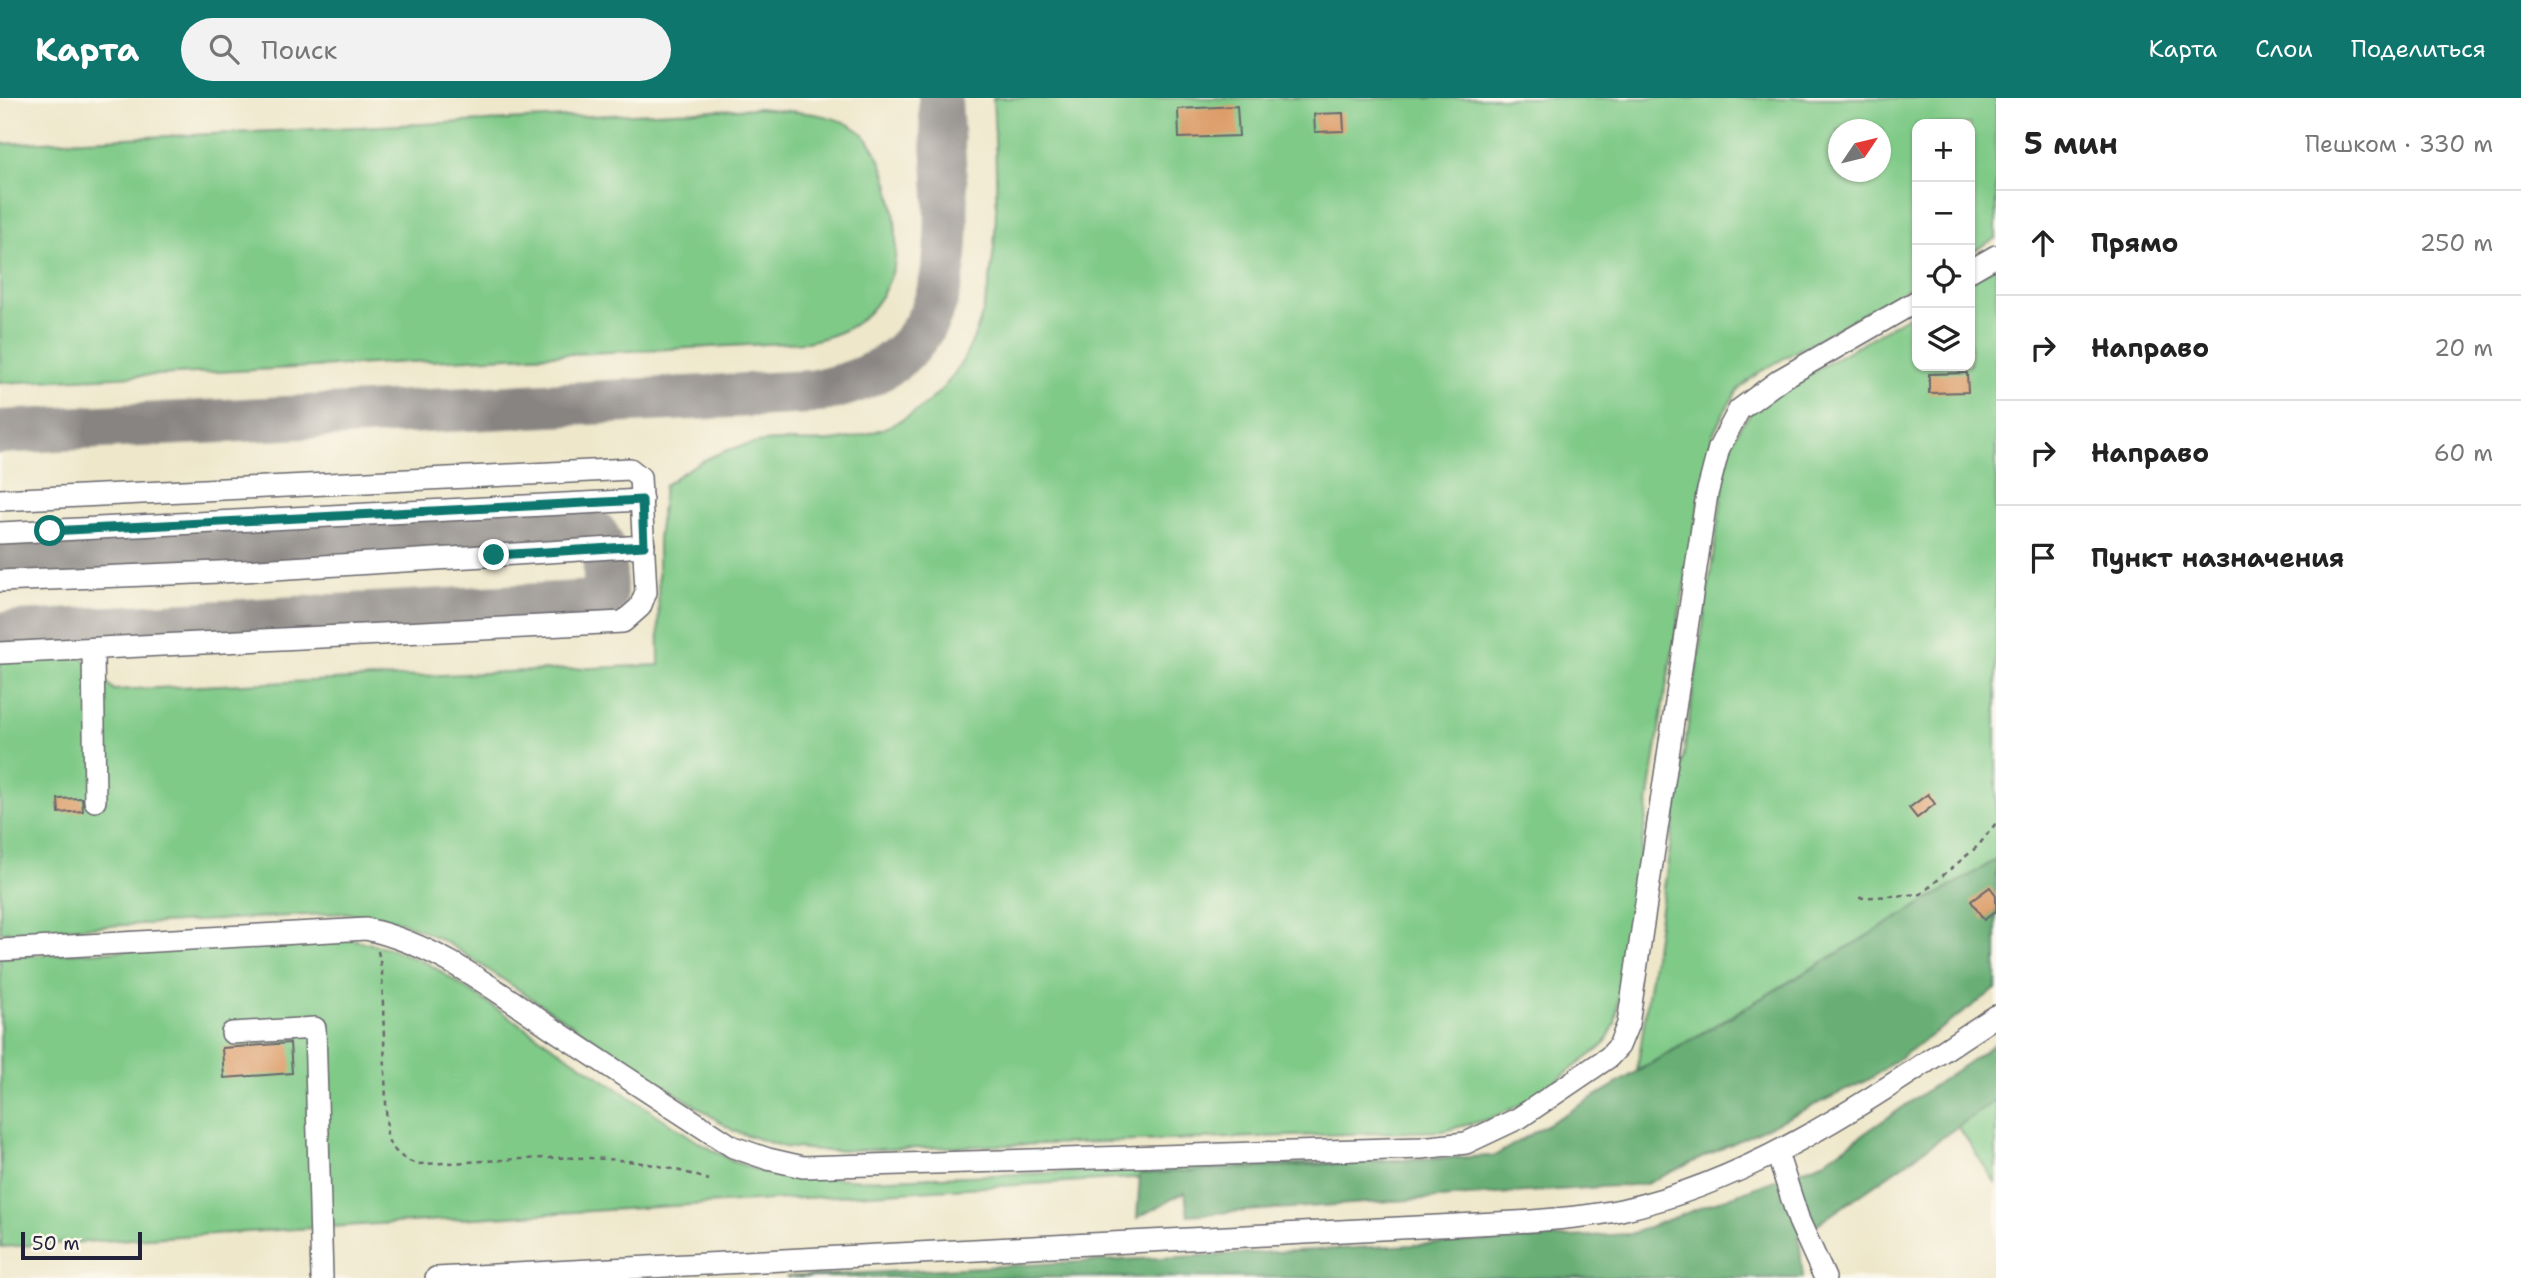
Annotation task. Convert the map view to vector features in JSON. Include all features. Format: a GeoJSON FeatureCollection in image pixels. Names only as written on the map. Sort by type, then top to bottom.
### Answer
{"type":"FeatureCollection","features":[{"type":"Feature","properties":{"kind":"street"},"geometry":{"type":"LineString","coordinates":[[1975,268],[1996,256]]}},
{"type":"Feature","properties":{"kind":"street"},"geometry":{"type":"LineString","coordinates":[[0,950],[374,931],[399,936],[436,953],[733,1146],[768,1159],[803,1167],[1420,1148],[1465,1143],[1487,1135],[1595,1070],[1619,1046],[1628,1024],[1707,494],[1719,448],[1729,426],[1739,410],[1781,379],[1912,304]]}},
{"type":"Feature","properties":{"kind":"street"},"geometry":{"type":"LineString","coordinates":[[0,500],[630,468],[640,477],[646,592],[640,607],[623,622],[0,653]]}},
{"type":"Feature","properties":{"kind":"street"},"geometry":{"type":"LineString","coordinates":[[0,534],[642,500]]}},
{"type":"Feature","properties":{"kind":"street"},"geometry":{"type":"LineString","coordinates":[[0,581],[243,571],[644,546]]}},
{"type":"Feature","properties":{"kind":"street"},"geometry":{"type":"LineString","coordinates":[[93,649],[95,801]]}},
{"type":"Feature","properties":{"kind":"street"},"geometry":{"type":"LineString","coordinates":[[436,1278],[768,1269],[1569,1218],[1620,1210],[1667,1198],[1714,1181],[1777,1153],[1856,1108],[1996,1016]]}},
{"type":"Feature","properties":{"kind":"street"},"geometry":{"type":"LineString","coordinates":[[232,1033],[315,1028],[323,1278]]}},
{"type":"Feature","properties":{"kind":"street"},"geometry":{"type":"LineString","coordinates":[[1777,1153],[1800,1222],[1825,1278]]}},
{"type":"Feature","properties":{"kind":"path"},"geometry":{"type":"LineString","coordinates":[[1859,898],[1921,894],[1978,846],[1996,823]]}},
{"type":"Feature","properties":{"kind":"path"},"geometry":{"type":"LineString","coordinates":[[374,931],[382,972],[387,1138],[393,1151],[402,1158],[416,1164],[516,1157],[635,1159],[673,1167],[709,1180]]}},
{"type":"Feature","properties":{"kind":"green space"},"geometry":{"type":"Polygon","coordinates":[[[993,98],[1996,98],[1996,238],[1975,250],[1975,119],[1912,119],[1912,286],[1758,373],[1738,390],[1713,434],[1662,710],[1615,1024],[1604,1045],[1529,1101],[1489,1119],[1443,1131],[829,1151],[784,1147],[734,1131],[449,944],[410,925],[386,918],[344,913],[0,932],[0,661],[82,657],[114,690],[659,665],[658,540],[664,486],[699,463],[737,447],[774,441],[839,440],[896,423],[937,394],[966,355],[984,309],[993,257],[996,203],[993,98]]]}},
{"type":"Feature","properties":{"kind":"green space"},"geometry":{"type":"Polygon","coordinates":[[[759,108],[810,113],[848,124],[869,141],[885,174],[891,193],[896,232],[893,271],[884,291],[868,313],[861,320],[835,334],[806,342],[0,383],[0,144],[759,108]]]}},
{"type":"Feature","properties":{"kind":"green space"},"geometry":{"type":"Polygon","coordinates":[[[1996,266],[1996,860],[1637,1071],[1729,448],[1741,425],[1758,404],[1912,314],[1912,371],[1975,371],[1975,278],[1996,266]]]}},
{"type":"Feature","properties":{"kind":"green space"},"geometry":{"type":"Polygon","coordinates":[[[1996,860],[1996,989],[1870,1079],[1646,1184],[1188,1215],[1185,1192],[1137,1218],[1140,1174],[1494,1156],[1996,860]]]}},
{"type":"Feature","properties":{"kind":"green space"},"geometry":{"type":"Polygon","coordinates":[[[351,939],[388,948],[429,964],[698,1142],[735,1162],[765,1173],[862,1180],[1494,1156],[1,1247],[0,957],[351,939]]]}},
{"type":"Feature","properties":{"kind":"green space"},"geometry":{"type":"Polygon","coordinates":[[[1996,1043],[1996,1100],[1799,1237],[1803,1278],[786,1277],[1630,1234],[1823,1162],[1996,1043]]]}},
{"type":"Feature","properties":{"kind":"green space"},"geometry":{"type":"Polygon","coordinates":[[[1996,1100],[1996,1184],[1958,1126],[1996,1100]]]}},
{"type":"Feature","properties":{"kind":"building"},"geometry":{"type":"Polygon","coordinates":[[[1237,106],[1239,136],[1179,138],[1178,109],[1237,106]]]}},
{"type":"Feature","properties":{"kind":"building"},"geometry":{"type":"Polygon","coordinates":[[[1343,113],[1344,131],[1315,132],[1314,114],[1343,113]]]}},
{"type":"Feature","properties":{"kind":"building"},"geometry":{"type":"Polygon","coordinates":[[[1967,373],[1968,392],[1929,393],[1929,374],[1967,373]]]}},
{"type":"Feature","properties":{"kind":"building"},"geometry":{"type":"Polygon","coordinates":[[[1928,794],[1935,804],[1917,818],[1909,808],[1928,794]]]}},
{"type":"Feature","properties":{"kind":"building"},"geometry":{"type":"Polygon","coordinates":[[[82,798],[83,811],[59,813],[58,799],[82,798]]]}},
{"type":"Feature","properties":{"kind":"building"},"geometry":{"type":"Polygon","coordinates":[[[1990,887],[1996,895],[1996,911],[1984,920],[1971,901],[1990,887]]]}},
{"type":"Feature","properties":{"kind":"building"},"geometry":{"type":"Polygon","coordinates":[[[290,1043],[292,1073],[224,1078],[222,1048],[290,1043]]]}},
{"type":"Feature","properties":{"kind":"taxiway"},"geometry":{"type":"LineString","coordinates":[[0,432],[811,392],[865,377],[903,353],[927,321],[941,282],[946,240],[946,193],[940,98]]}},
{"type":"Feature","properties":{"kind":"taxiway"},"geometry":{"type":"LineString","coordinates":[[0,557],[587,527],[594,532],[603,548],[605,577],[605,596],[597,602],[0,634]]}},
{"type":"Feature","properties":{"kind":"route"},"geometry":{"type":"LineString","coordinates":[[50,531],[642,500],[644,546],[494,555]]}}]}
